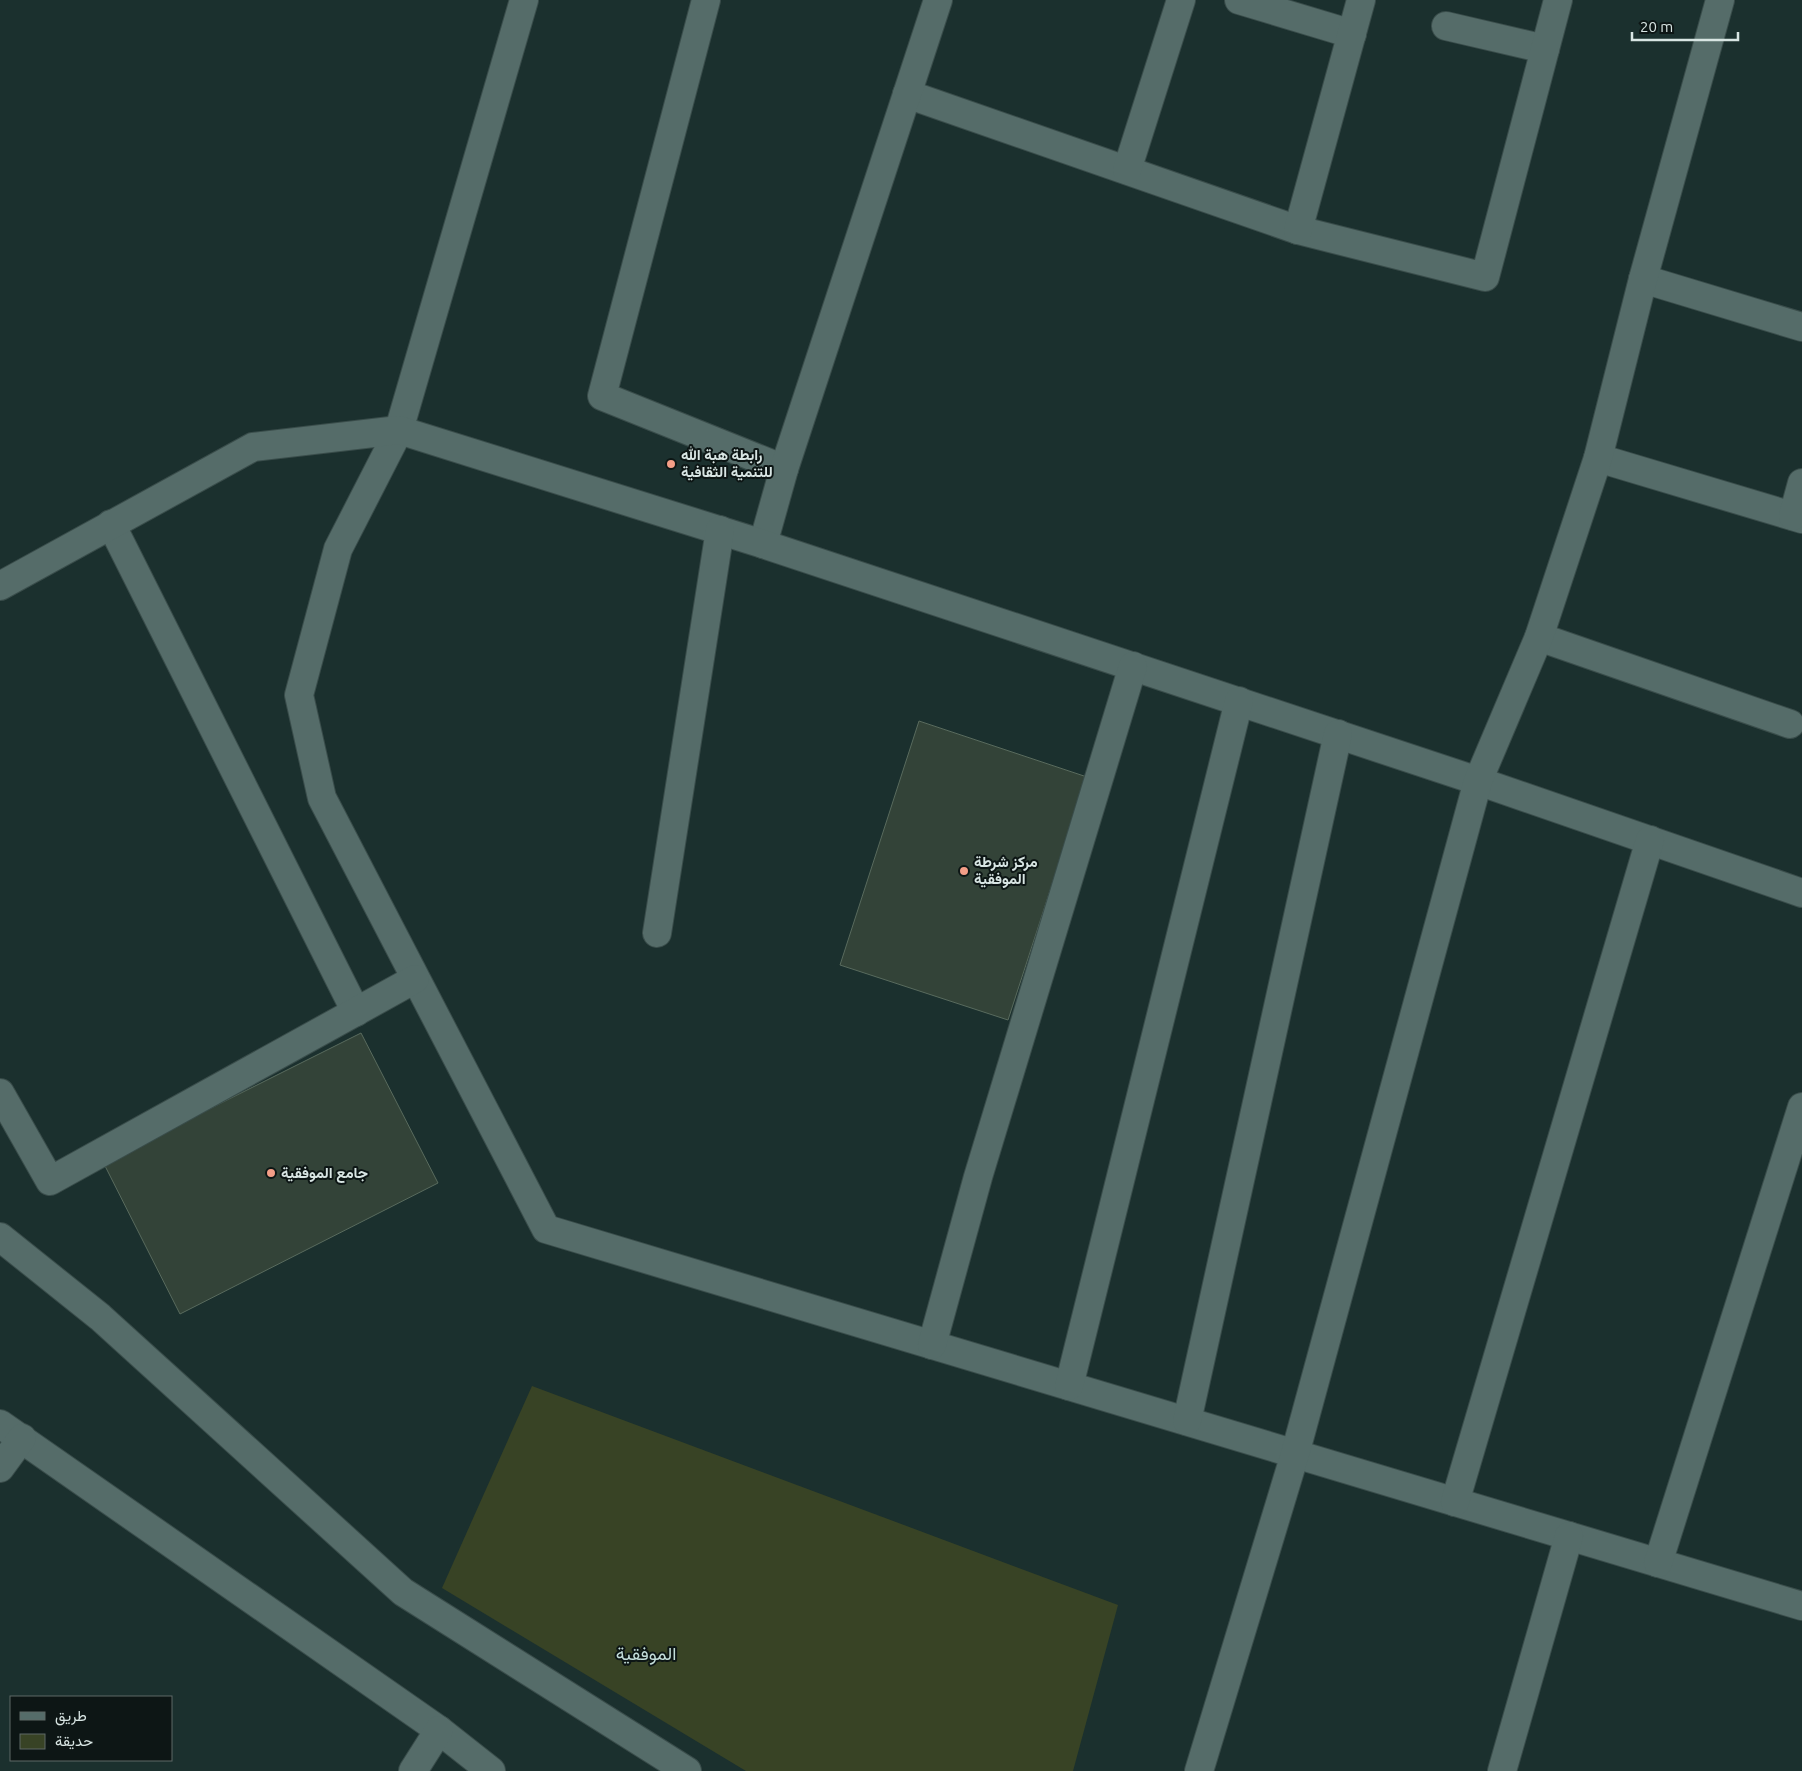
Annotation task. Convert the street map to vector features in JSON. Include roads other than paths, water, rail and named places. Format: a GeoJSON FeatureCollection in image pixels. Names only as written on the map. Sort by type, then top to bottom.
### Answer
{"type":"FeatureCollection","features":[{"type":"Feature","properties":{"kind":"street"},"geometry":{"type":"LineString","coordinates":[[524,0],[399,430],[338,549],[299,695],[322,798],[546,1229],[1802,1606]]}},
{"type":"Feature","properties":{"kind":"street"},"geometry":{"type":"LineString","coordinates":[[706,0],[602,396],[784,469]]}},
{"type":"Feature","properties":{"kind":"street"},"geometry":{"type":"LineString","coordinates":[[763,544],[784,469],[938,0]]}},
{"type":"Feature","properties":{"kind":"street"},"geometry":{"type":"LineString","coordinates":[[1127,170],[1181,0]]}},
{"type":"Feature","properties":{"kind":"street"},"geometry":{"type":"LineString","coordinates":[[1239,0],[1352,34]]}},
{"type":"Feature","properties":{"kind":"street"},"geometry":{"type":"LineString","coordinates":[[1298,230],[1361,0]]}},
{"type":"Feature","properties":{"kind":"street"},"geometry":{"type":"LineString","coordinates":[[907,94],[1298,230],[1485,277],[1558,0]]}},
{"type":"Feature","properties":{"kind":"street"},"geometry":{"type":"LineString","coordinates":[[1198,1771],[1295,1454],[1478,780],[1539,637],[1598,458],[1643,279],[1720,0]]}},
{"type":"Feature","properties":{"kind":"street"},"geometry":{"type":"LineString","coordinates":[[1446,26],[1545,49]]}},
{"type":"Feature","properties":{"kind":"street"},"geometry":{"type":"LineString","coordinates":[[1643,279],[1802,327]]}},
{"type":"Feature","properties":{"kind":"street"},"geometry":{"type":"LineString","coordinates":[[0,586],[253,447],[399,430],[720,530],[1239,701],[1478,780],[1802,893]]}},
{"type":"Feature","properties":{"kind":"street"},"geometry":{"type":"LineString","coordinates":[[1598,458],[1797,518],[1802,483]]}},
{"type":"Feature","properties":{"kind":"street"},"geometry":{"type":"LineString","coordinates":[[111,524],[356,1012]]}},
{"type":"Feature","properties":{"kind":"street"},"geometry":{"type":"LineString","coordinates":[[657,933],[720,530]]}},
{"type":"Feature","properties":{"kind":"street"},"geometry":{"type":"LineString","coordinates":[[1539,637],[1790,724]]}},
{"type":"Feature","properties":{"kind":"street"},"geometry":{"type":"LineString","coordinates":[[932,1345],[978,1176],[1132,666]]}},
{"type":"Feature","properties":{"kind":"street"},"geometry":{"type":"LineString","coordinates":[[1069,1386],[1239,701]]}},
{"type":"Feature","properties":{"kind":"street"},"geometry":{"type":"LineString","coordinates":[[1187,1421],[1338,734]]}},
{"type":"Feature","properties":{"kind":"street"},"geometry":{"type":"LineString","coordinates":[[1455,1502],[1650,840]]}},
{"type":"Feature","properties":{"kind":"street"},"geometry":{"type":"LineString","coordinates":[[0,1093],[50,1181],[415,978]]}},
{"type":"Feature","properties":{"kind":"street"},"geometry":{"type":"LineString","coordinates":[[1658,1563],[1802,1107]]}},
{"type":"Feature","properties":{"kind":"street"},"geometry":{"type":"LineString","coordinates":[[0,1237],[100,1317],[403,1592],[687,1771]]}},
{"type":"Feature","properties":{"kind":"street"},"geometry":{"type":"LineString","coordinates":[[0,1468],[11,1431],[439,1730],[491,1771]]}},
{"type":"Feature","properties":{"kind":"street"},"geometry":{"type":"LineString","coordinates":[[1502,1771],[1569,1536]]}},
{"type":"Feature","properties":{"kind":"street"},"geometry":{"type":"LineString","coordinates":[[413,1771],[439,1730]]}},
{"type":"Feature","properties":{"kind":"place","name":"رابطة هبة الله للتنمية الثقافية"},"geometry":{"type":"Point","coordinates":[671,464]}},
{"type":"Feature","properties":{"kind":"place","name":"مركز شرطة الموفقية"},"geometry":{"type":"Point","coordinates":[964,871]}},
{"type":"Feature","properties":{"kind":"place","name":"جامع الموفقية"},"geometry":{"type":"Point","coordinates":[271,1173]}},
{"type":"Feature","properties":{"kind":"district","name":"الموفقية"},"geometry":{"type":"Point","coordinates":[646,1654]}}]}
